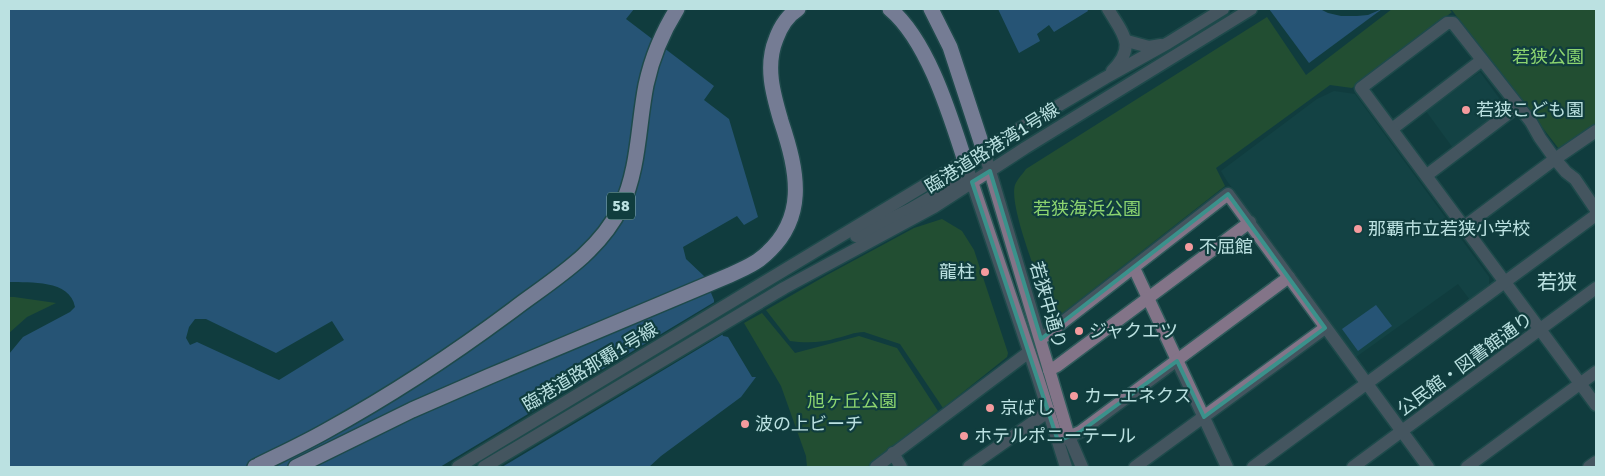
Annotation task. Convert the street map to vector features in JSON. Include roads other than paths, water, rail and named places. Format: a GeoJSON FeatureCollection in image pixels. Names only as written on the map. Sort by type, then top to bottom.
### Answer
{"type":"FeatureCollection","features":[{"type":"Feature","properties":{"kind":"highway","name":"58"},"geometry":{"type":"LineString","coordinates":[[255,467],[325,432],[381,400],[469,344],[577,263],[596,243],[614,221],[624,198],[636,158],[646,86],[652,60],[666,26],[677,9]]}},
{"type":"Feature","properties":{"kind":"highway"},"geometry":{"type":"LineString","coordinates":[[296,467],[412,410],[730,276],[759,260],[772,248],[783,233],[794,208],[796,195],[794,165],[772,88],[771,57],[778,32],[798,9]]}},
{"type":"Feature","properties":{"kind":"highway"},"geometry":{"type":"LineString","coordinates":[[890,9],[907,28],[934,74],[969,173]]}},
{"type":"Feature","properties":{"kind":"highway"},"geometry":{"type":"LineString","coordinates":[[930,9],[950,47],[984,151]]}},
{"type":"Feature","properties":{"kind":"street"},"geometry":{"type":"LineString","coordinates":[[1105,78],[1120,63],[1125,53],[1127,41],[1108,9]]}},
{"type":"Feature","properties":{"kind":"street","name":"臨港道路港湾1号線"},"geometry":{"type":"LineString","coordinates":[[748,309],[926,211],[969,173],[984,151],[1223,9]]}},
{"type":"Feature","properties":{"kind":"street","name":"臨港道路港湾1号線"},"geometry":{"type":"LineString","coordinates":[[990,171],[1248,10]]}},
{"type":"Feature","properties":{"kind":"street"},"geometry":{"type":"LineString","coordinates":[[1596,210],[1575,179],[1555,159],[1518,106],[1453,23],[1447,23],[1361,88],[1596,405]]}},
{"type":"Feature","properties":{"kind":"street"},"geometry":{"type":"LineString","coordinates":[[1127,41],[1149,47],[1168,43]]}},
{"type":"Feature","properties":{"kind":"street"},"geometry":{"type":"LineString","coordinates":[[1392,129],[1482,60]]}},
{"type":"Feature","properties":{"kind":"street"},"geometry":{"type":"LineString","coordinates":[[1427,175],[1518,106]]}},
{"type":"Feature","properties":{"kind":"street"},"geometry":{"type":"LineString","coordinates":[[1465,226],[1596,131]]}},
{"type":"Feature","properties":{"kind":"street","name":"若狭中通り"},"geometry":{"type":"LineString","coordinates":[[984,151],[1041,339],[1063,439],[1066,467]]}},
{"type":"Feature","properties":{"kind":"street"},"geometry":{"type":"LineString","coordinates":[[969,173],[990,171]]}},
{"type":"Feature","properties":{"kind":"street","name":"臨港道路港湾1号線"},"geometry":{"type":"LineString","coordinates":[[741,298],[825,247],[969,173]]}},
{"type":"Feature","properties":{"kind":"street","name":"若狭中通り"},"geometry":{"type":"LineString","coordinates":[[969,173],[1049,411],[1063,439],[1082,467]]}},
{"type":"Feature","properties":{"kind":"street"},"geometry":{"type":"LineString","coordinates":[[1041,339],[1228,194],[1428,467]]}},
{"type":"Feature","properties":{"kind":"street"},"geometry":{"type":"LineString","coordinates":[[1253,467],[1596,215]]}},
{"type":"Feature","properties":{"kind":"street"},"geometry":{"type":"LineString","coordinates":[[1049,370],[1148,299],[1250,222]]}},
{"type":"Feature","properties":{"kind":"street"},"geometry":{"type":"LineString","coordinates":[[1134,268],[1227,467]]}},
{"type":"Feature","properties":{"kind":"street"},"geometry":{"type":"LineString","coordinates":[[1063,439],[1080,432],[1290,277]]}},
{"type":"Feature","properties":{"kind":"street","name":"公民館・図書館通り"},"geometry":{"type":"LineString","coordinates":[[1353,467],[1596,288]]}},
{"type":"Feature","properties":{"kind":"street","name":"臨港道路那覇1号線"},"geometry":{"type":"LineString","coordinates":[[458,467],[741,298]]}},
{"type":"Feature","properties":{"kind":"street","name":"臨港道路那覇1号線"},"geometry":{"type":"LineString","coordinates":[[484,467],[748,309]]}},
{"type":"Feature","properties":{"kind":"street"},"geometry":{"type":"LineString","coordinates":[[1135,467],[1325,328]]}},
{"type":"Feature","properties":{"kind":"street"},"geometry":{"type":"LineString","coordinates":[[876,467],[1029,352]]}},
{"type":"Feature","properties":{"kind":"street"},"geometry":{"type":"LineString","coordinates":[[1467,467],[1596,372]]}},
{"type":"Feature","properties":{"kind":"street"},"geometry":{"type":"LineString","coordinates":[[969,467],[1049,411]]}},
{"type":"Feature","properties":{"kind":"street"},"geometry":{"type":"LineString","coordinates":[[893,453],[901,467]]}},
{"type":"Feature","properties":{"kind":"street"},"geometry":{"type":"LineString","coordinates":[[1589,467],[1596,462]]}},
{"type":"Feature","properties":{"kind":"water"},"geometry":{"type":"Polygon","coordinates":[[[9,9],[634,9],[626,19],[714,86],[704,100],[729,119],[758,217],[744,225],[737,216],[683,247],[686,259],[704,276],[714,300],[714,313],[723,336],[728,337],[752,377],[756,377],[741,397],[649,467],[9,467],[9,354],[23,337],[70,312],[75,307],[72,298],[66,291],[57,287],[48,284],[9,282],[9,9]]]}},
{"type":"Feature","properties":{"kind":"water"},"geometry":{"type":"Polygon","coordinates":[[[998,9],[1087,9],[1088,11],[1054,32],[1049,25],[1037,34],[1040,41],[1019,53],[998,9]]]}},
{"type":"Feature","properties":{"kind":"water"},"geometry":{"type":"Polygon","coordinates":[[[1269,9],[1382,9],[1309,63],[1269,9]]]}},
{"type":"Feature","properties":{"kind":"water"},"geometry":{"type":"Polygon","coordinates":[[[1376,305],[1392,326],[1358,351],[1342,329],[1376,305]]]}},
{"type":"Feature","properties":{"kind":"place","name":"若狭こども園"},"geometry":{"type":"Point","coordinates":[1466,110]}},
{"type":"Feature","properties":{"kind":"place","name":"那覇市立若狭小学校"},"geometry":{"type":"Point","coordinates":[1358,229]}},
{"type":"Feature","properties":{"kind":"place","name":"不屈館"},"geometry":{"type":"Point","coordinates":[1189,247]}},
{"type":"Feature","properties":{"kind":"place","name":"龍柱"},"geometry":{"type":"Point","coordinates":[985,272]}},
{"type":"Feature","properties":{"kind":"place","name":"ジャクエツ"},"geometry":{"type":"Point","coordinates":[1079,331]}},
{"type":"Feature","properties":{"kind":"place","name":"カーエネクス"},"geometry":{"type":"Point","coordinates":[1074,396]}},
{"type":"Feature","properties":{"kind":"place","name":"京ばし"},"geometry":{"type":"Point","coordinates":[990,408]}},
{"type":"Feature","properties":{"kind":"place","name":"波の上ビーチ"},"geometry":{"type":"Point","coordinates":[745,424]}},
{"type":"Feature","properties":{"kind":"place","name":"ホテルポニーテール"},"geometry":{"type":"Point","coordinates":[964,436]}},
{"type":"Feature","properties":{"kind":"district","name":"若狭"},"geometry":{"type":"Point","coordinates":[1557,282]}},
{"type":"Feature","properties":{"kind":"park label","name":"若狭公園"},"geometry":{"type":"Point","coordinates":[1548,57]}},
{"type":"Feature","properties":{"kind":"park label","name":"若狭海浜公園"},"geometry":{"type":"Point","coordinates":[1087,209]}},
{"type":"Feature","properties":{"kind":"park label","name":"旭ヶ丘公園"},"geometry":{"type":"Point","coordinates":[852,401]}}]}
